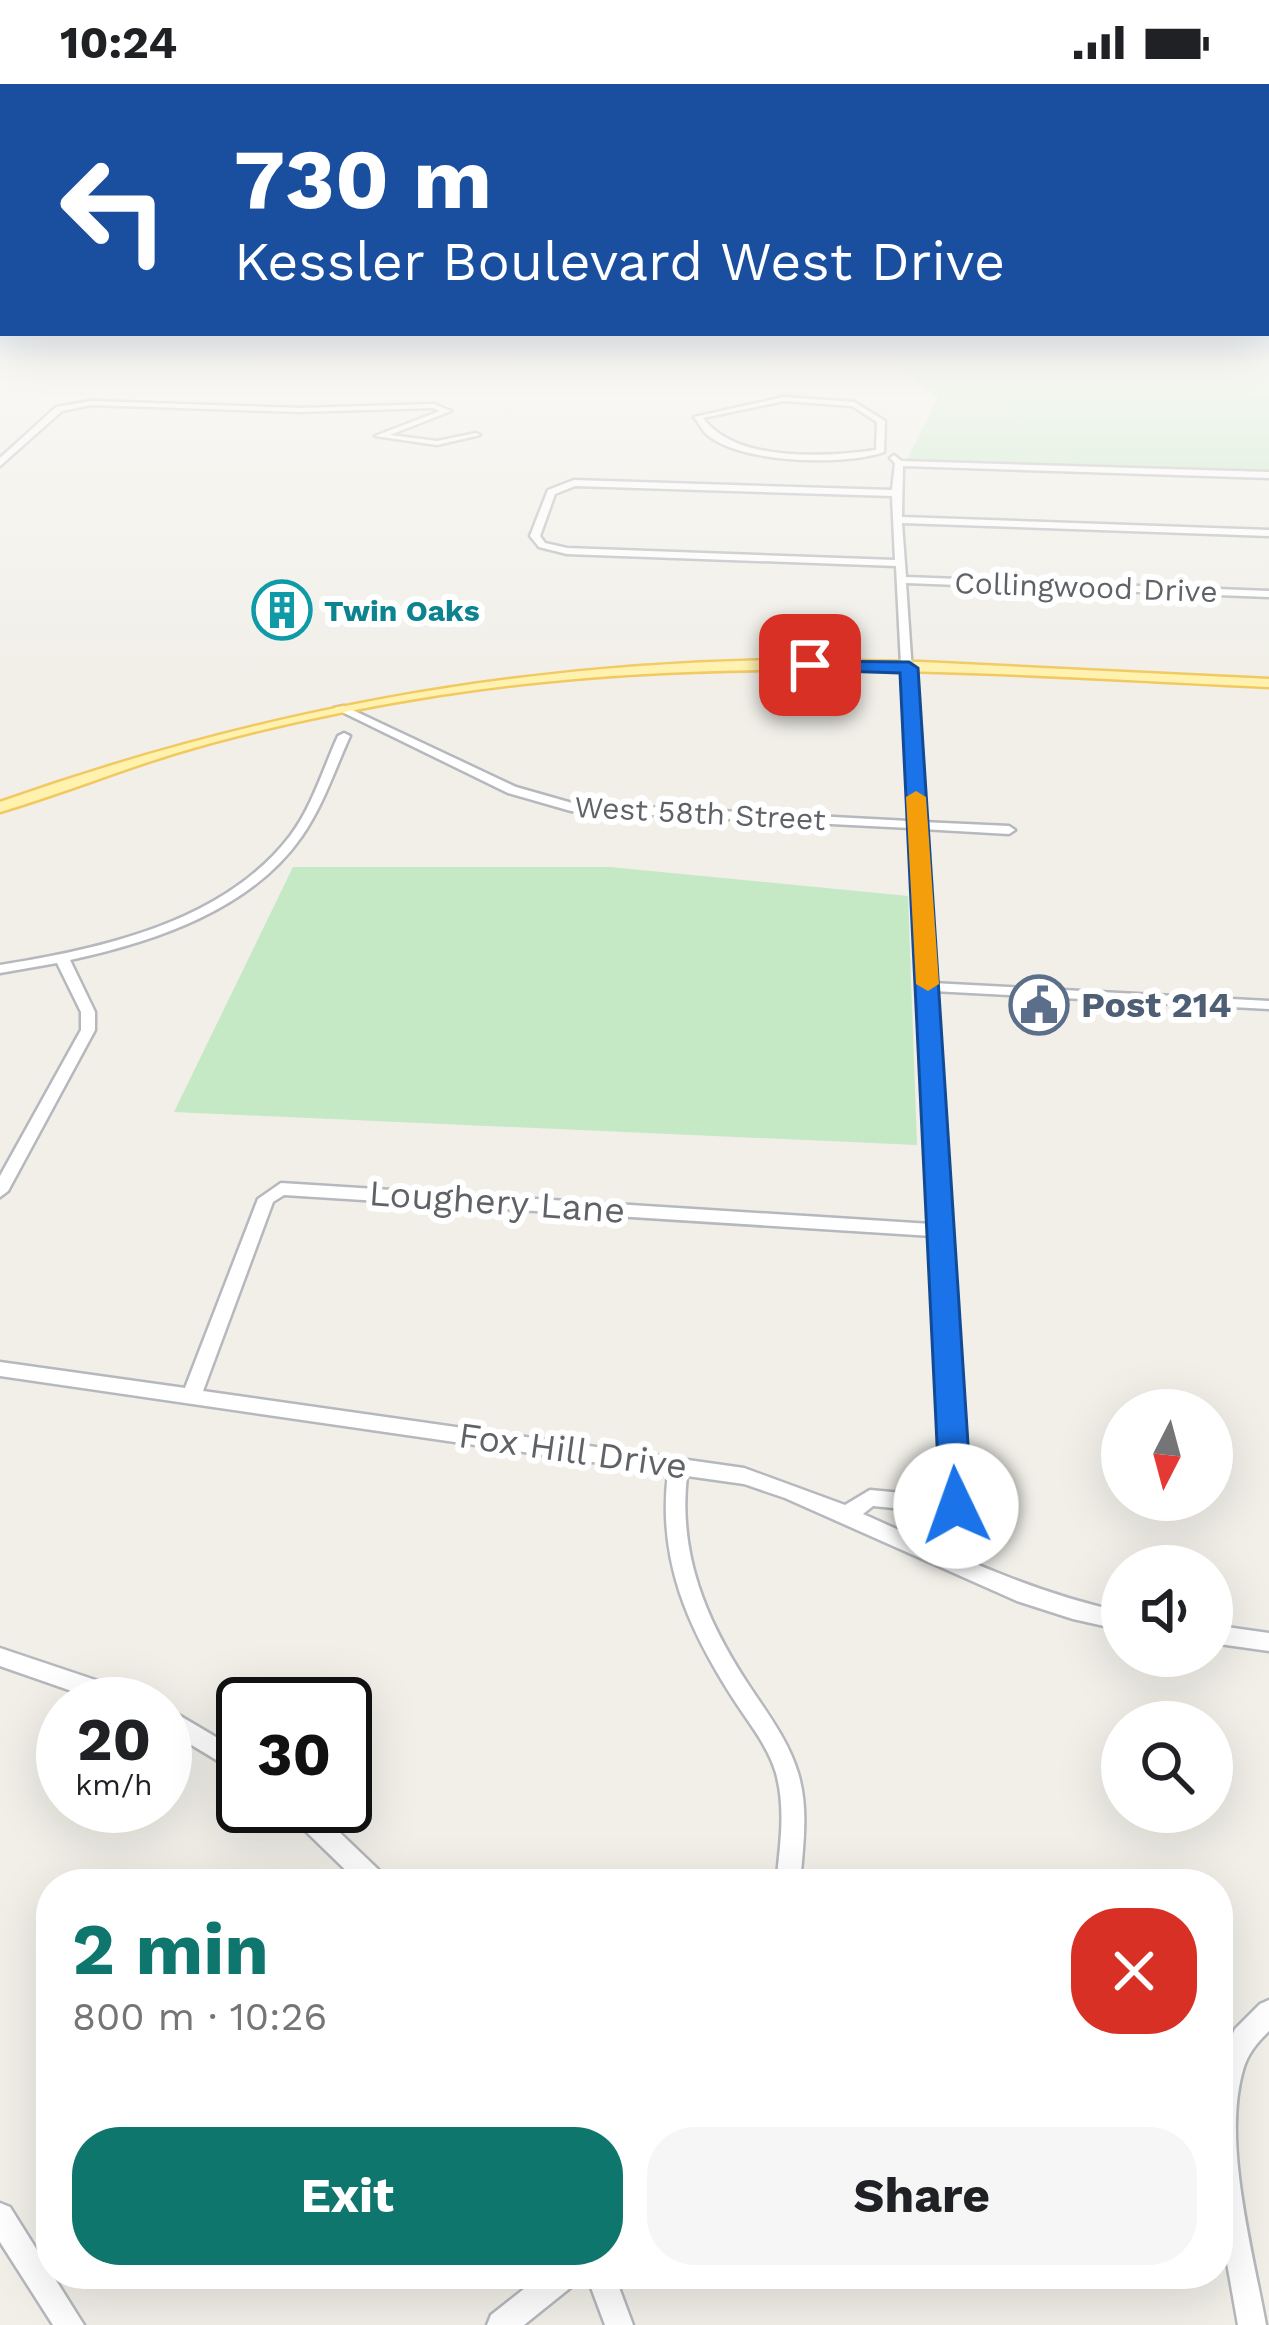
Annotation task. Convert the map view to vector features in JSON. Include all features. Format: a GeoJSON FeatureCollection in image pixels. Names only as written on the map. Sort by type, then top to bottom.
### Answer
{"type":"FeatureCollection","features":[{"type":"Feature","properties":{"kind":"main road"},"geometry":{"type":"LineString","coordinates":[[0,807],[152,755],[340,708],[614,670],[745,665],[909,668],[1269,683]]}},
{"type":"Feature","properties":{"kind":"street"},"geometry":{"type":"LineString","coordinates":[[848,1514],[870,1498],[956,1506],[896,494],[898,469]]}},
{"type":"Feature","properties":{"kind":"street"},"geometry":{"type":"LineString","coordinates":[[1071,469],[1269,475]]}},
{"type":"Feature","properties":{"kind":"street"},"geometry":{"type":"LineString","coordinates":[[896,494],[567,484],[551,492],[536,536],[563,551],[902,563]]}},
{"type":"Feature","properties":{"kind":"street"},"geometry":{"type":"LineString","coordinates":[[898,520],[1269,533]]}},
{"type":"Feature","properties":{"kind":"street","name":"Collingwood Drive"},"geometry":{"type":"LineString","coordinates":[[903,580],[1269,594]]}},
{"type":"Feature","properties":{"kind":"street","name":"West 58th Street"},"geometry":{"type":"LineString","coordinates":[[340,708],[512,790],[553,803],[1009,830]]}},
{"type":"Feature","properties":{"kind":"street"},"geometry":{"type":"LineString","coordinates":[[0,969],[62,958],[179,920],[262,872],[297,835],[344,736]]}},
{"type":"Feature","properties":{"kind":"street"},"geometry":{"type":"LineString","coordinates":[[0,1191],[88,1030],[87,1009],[62,958]]}},
{"type":"Feature","properties":{"kind":"street"},"geometry":{"type":"LineString","coordinates":[[928,987],[1269,1005]]}},
{"type":"Feature","properties":{"kind":"street","name":"Loughery Lane"},"geometry":{"type":"LineString","coordinates":[[191,1397],[266,1199],[284,1189],[942,1231]]}},
{"type":"Feature","properties":{"kind":"street","name":"Fox Hill Drive"},"geometry":{"type":"LineString","coordinates":[[0,1369],[744,1476],[848,1514],[1019,1593],[1101,1615]]}},
{"type":"Feature","properties":{"kind":"street"},"geometry":{"type":"LineString","coordinates":[[679,1466],[674,1522],[688,1598],[707,1640],[779,1752],[793,1815],[789,1869]]}},
{"type":"Feature","properties":{"kind":"street"},"geometry":{"type":"LineString","coordinates":[[1233,1637],[1269,1642]]}},
{"type":"Feature","properties":{"kind":"street"},"geometry":{"type":"LineString","coordinates":[[0,1657],[59,1677]]}},
{"type":"Feature","properties":{"kind":"street"},"geometry":{"type":"LineString","coordinates":[[324,1833],[361,1869]]}},
{"type":"Feature","properties":{"kind":"street"},"geometry":{"type":"LineString","coordinates":[[1233,2057],[1236,2047],[1269,2013]]}},
{"type":"Feature","properties":{"kind":"street"},"geometry":{"type":"LineString","coordinates":[[1233,2178],[1252,2325]]}},
{"type":"Feature","properties":{"kind":"street"},"geometry":{"type":"LineString","coordinates":[[0,2218],[36,2273]]}},
{"type":"Feature","properties":{"kind":"street"},"geometry":{"type":"LineString","coordinates":[[46,2289],[70,2325]]}},
{"type":"Feature","properties":{"kind":"street"},"geometry":{"type":"LineString","coordinates":[[501,2325],[546,2289]]}},
{"type":"Feature","properties":{"kind":"street"},"geometry":{"type":"LineString","coordinates":[[606,2289],[619,2325]]}},
{"type":"Feature","properties":{"kind":"green space"},"geometry":{"type":"Polygon","coordinates":[[[1156,469],[1269,469],[1269,472],[1156,469]]]}},
{"type":"Feature","properties":{"kind":"green space"},"geometry":{"type":"Polygon","coordinates":[[[293,867],[610,867],[908,896],[917,1145],[174,1112],[293,867]]]}},
{"type":"Feature","properties":{"kind":"slow traffic"},"geometry":{"type":"LineString","coordinates":[[916,797],[928,984]]}},
{"type":"Feature","properties":{"kind":"place","name":"Twin Oaks"},"geometry":{"type":"Point","coordinates":[282,610]}},
{"type":"Feature","properties":{"kind":"place","name":"Post 214"},"geometry":{"type":"Point","coordinates":[1039,1005]}},
{"type":"Feature","properties":{"kind":"route"},"geometry":{"type":"LineString","coordinates":[[810,665],[909,668],[956,1506]]}}]}
